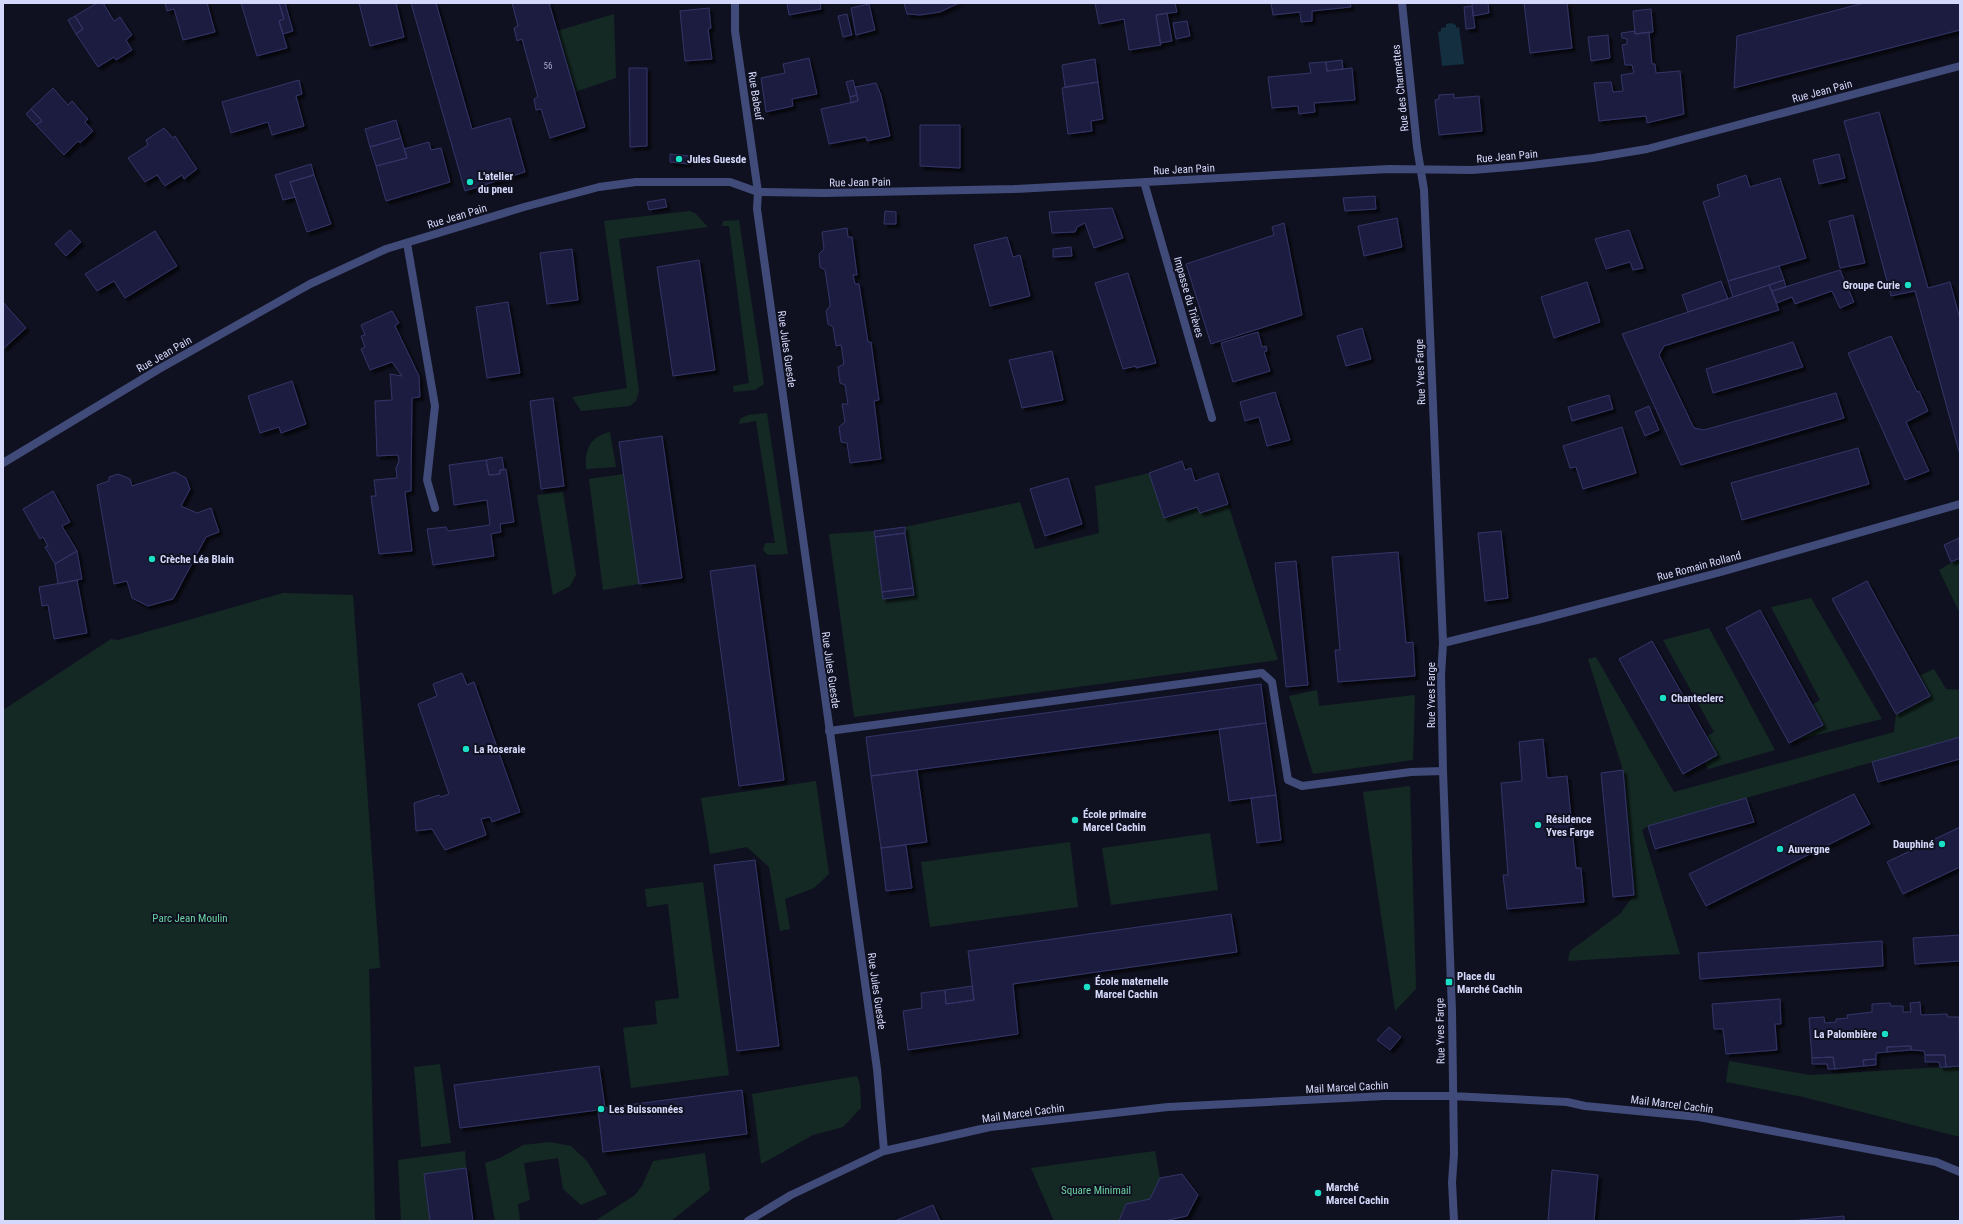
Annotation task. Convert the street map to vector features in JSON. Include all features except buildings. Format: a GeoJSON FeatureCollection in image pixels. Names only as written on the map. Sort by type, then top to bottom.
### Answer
{"type":"FeatureCollection","features":[{"type":"Feature","properties":{"kind":"street","name":"Rue Babeuf"},"geometry":{"type":"LineString","coordinates":[[735,3],[735,31],[758,192]]}},
{"type":"Feature","properties":{"kind":"street","name":"Rue des Charmettes"},"geometry":{"type":"LineString","coordinates":[[1402,3],[1420,170]]}},
{"type":"Feature","properties":{"kind":"street","name":"Rue Jean Pain"},"geometry":{"type":"LineString","coordinates":[[3,463],[159,369],[310,284],[386,250],[524,207],[600,187],[636,182],[730,182],[758,192],[824,194],[990,189],[1389,169],[1472,170],[1522,166],[1593,158],[1647,148],[1960,66]]}},
{"type":"Feature","properties":{"kind":"street","name":"Rue Yves Farge"},"geometry":{"type":"LineString","coordinates":[[1420,170],[1424,190],[1443,643],[1443,771],[1452,1011],[1454,1163],[1452,1182],[1454,1221]]}},
{"type":"Feature","properties":{"kind":"street","name":"Impasse du Trièves"},"geometry":{"type":"LineString","coordinates":[[1144,182],[1212,418]]}},
{"type":"Feature","properties":{"kind":"street","name":"Rue Jules Guesde"},"geometry":{"type":"LineString","coordinates":[[758,192],[757,209],[877,1069],[884,1151]]}},
{"type":"Feature","properties":{"kind":"street"},"geometry":{"type":"LineString","coordinates":[[407,243],[435,406],[427,480],[435,508]]}},
{"type":"Feature","properties":{"kind":"street","name":"Rue Romain Rolland"},"geometry":{"type":"LineString","coordinates":[[1443,643],[1713,574],[1960,504]]}},
{"type":"Feature","properties":{"kind":"street"},"geometry":{"type":"LineString","coordinates":[[829,731],[1262,673],[1272,682],[1288,780],[1302,786],[1410,772],[1443,771]]}},
{"type":"Feature","properties":{"kind":"street","name":"Mail Marcel Cachin"},"geometry":{"type":"LineString","coordinates":[[748,1221],[791,1195],[884,1151],[990,1127],[1168,1107],[1385,1096],[1452,1096],[1567,1102],[1585,1106],[1699,1117],[1936,1162],[1960,1172]]}},
{"type":"Feature","properties":{"kind":"green space"},"geometry":{"type":"Polygon","coordinates":[[[614,14],[616,78],[575,92],[557,31],[614,14]]]}},
{"type":"Feature","properties":{"kind":"green space"},"geometry":{"type":"Polygon","coordinates":[[[689,211],[695,213],[708,227],[619,239],[639,391],[636,401],[630,406],[581,411],[572,397],[627,388],[604,221],[689,211]]]}},
{"type":"Feature","properties":{"kind":"green space"},"geometry":{"type":"Polygon","coordinates":[[[739,220],[764,384],[755,390],[734,392],[733,386],[749,383],[729,226],[722,226],[723,221],[739,220]]]}},
{"type":"Feature","properties":{"kind":"green space"},"geometry":{"type":"Polygon","coordinates":[[[767,413],[788,554],[768,555],[763,550],[765,543],[775,543],[756,421],[739,424],[740,419],[748,415],[767,413]]]}},
{"type":"Feature","properties":{"kind":"green space"},"geometry":{"type":"Polygon","coordinates":[[[610,432],[616,467],[586,469],[586,456],[590,445],[597,437],[610,432]]]}},
{"type":"Feature","properties":{"kind":"green space"},"geometry":{"type":"Polygon","coordinates":[[[1149,473],[1164,518],[1197,507],[1200,513],[1228,504],[1278,660],[854,717],[829,534],[874,531],[883,599],[914,595],[905,527],[1020,502],[1035,549],[1099,533],[1095,486],[1149,473]]]}},
{"type":"Feature","properties":{"kind":"green space"},"geometry":{"type":"Polygon","coordinates":[[[623,474],[639,584],[603,590],[589,479],[623,474]]]}},
{"type":"Feature","properties":{"kind":"green space"},"geometry":{"type":"Polygon","coordinates":[[[563,492],[576,575],[570,586],[553,595],[537,495],[563,492]]]}},
{"type":"Feature","properties":{"kind":"green space"},"geometry":{"type":"Polygon","coordinates":[[[1958,559],[1960,564],[1960,614],[1939,570],[1958,559]]]}},
{"type":"Feature","properties":{"kind":"green space","name":"Parc Jean Moulin"},"geometry":{"type":"Polygon","coordinates":[[[283,593],[353,595],[380,968],[369,969],[375,1221],[3,1221],[3,710],[111,639],[118,640],[283,593]]]}},
{"type":"Feature","properties":{"kind":"green space"},"geometry":{"type":"Polygon","coordinates":[[[1811,598],[1882,719],[1796,740],[1823,725],[1812,705],[1820,700],[1771,607],[1811,598]]]}},
{"type":"Feature","properties":{"kind":"green space"},"geometry":{"type":"Polygon","coordinates":[[[1709,628],[1775,750],[1708,769],[1704,762],[1716,755],[1706,737],[1714,732],[1663,640],[1709,628]]]}},
{"type":"Feature","properties":{"kind":"green space"},"geometry":{"type":"Polygon","coordinates":[[[1596,657],[1674,792],[1894,732],[1896,714],[1930,696],[1919,676],[1934,669],[1946,689],[1960,690],[1960,737],[1648,826],[1642,830],[1680,954],[1568,961],[1570,951],[1620,914],[1634,895],[1623,770],[1588,659],[1596,657]]]}},
{"type":"Feature","properties":{"kind":"green space"},"geometry":{"type":"Polygon","coordinates":[[[1317,690],[1319,706],[1415,695],[1413,760],[1313,774],[1289,696],[1317,690]]]}},
{"type":"Feature","properties":{"kind":"green space"},"geometry":{"type":"Polygon","coordinates":[[[816,781],[829,874],[814,888],[785,899],[790,929],[780,931],[769,867],[747,847],[710,854],[701,798],[816,781]]]}},
{"type":"Feature","properties":{"kind":"green space"},"geometry":{"type":"Polygon","coordinates":[[[1410,786],[1416,989],[1395,1011],[1363,792],[1410,786]]]}},
{"type":"Feature","properties":{"kind":"green space"},"geometry":{"type":"Polygon","coordinates":[[[1210,833],[1218,890],[1111,905],[1102,848],[1210,833]]]}},
{"type":"Feature","properties":{"kind":"green space"},"geometry":{"type":"Polygon","coordinates":[[[1070,842],[1078,907],[930,927],[921,862],[1070,842]]]}},
{"type":"Feature","properties":{"kind":"green space"},"geometry":{"type":"Polygon","coordinates":[[[703,882],[729,1075],[631,1088],[623,1028],[657,1024],[655,1001],[679,998],[668,904],[647,907],[645,889],[703,882]]]}},
{"type":"Feature","properties":{"kind":"green space"},"geometry":{"type":"Polygon","coordinates":[[[1729,1061],[1810,1075],[1960,1066],[1960,1137],[1803,1097],[1726,1082],[1729,1061]]]}},
{"type":"Feature","properties":{"kind":"green space"},"geometry":{"type":"Polygon","coordinates":[[[440,1064],[451,1143],[421,1147],[414,1067],[440,1064]]]}},
{"type":"Feature","properties":{"kind":"green space"},"geometry":{"type":"Polygon","coordinates":[[[857,1076],[860,1085],[861,1108],[843,1127],[813,1135],[761,1164],[752,1094],[857,1076]]]}},
{"type":"Feature","properties":{"kind":"green space"},"geometry":{"type":"Polygon","coordinates":[[[550,1142],[571,1146],[587,1161],[607,1194],[581,1205],[563,1189],[558,1158],[524,1163],[530,1200],[518,1204],[520,1221],[495,1221],[485,1163],[500,1158],[523,1145],[550,1142]]]}},
{"type":"Feature","properties":{"kind":"green space"},"geometry":{"type":"Polygon","coordinates":[[[465,1151],[466,1168],[424,1174],[430,1221],[401,1221],[398,1160],[465,1151]]]}},
{"type":"Feature","properties":{"kind":"green space","name":"Square Minimail"},"geometry":{"type":"Polygon","coordinates":[[[1155,1151],[1160,1178],[1150,1199],[1126,1204],[1119,1221],[1054,1221],[1031,1168],[1155,1151]]]}},
{"type":"Feature","properties":{"kind":"green space"},"geometry":{"type":"Polygon","coordinates":[[[705,1153],[710,1190],[671,1221],[595,1221],[635,1195],[642,1186],[653,1161],[705,1153]]]}},
{"type":"Feature","properties":{"kind":"water"},"geometry":{"type":"Polygon","coordinates":[[[1451,23],[1456,25],[1456,28],[1459,27],[1464,64],[1442,66],[1438,32],[1441,31],[1441,28],[1446,27],[1446,24],[1451,23]]]}},
{"type":"Feature","properties":{"kind":"place","name":"Jules Guesde"},"geometry":{"type":"Point","coordinates":[679,159]}},
{"type":"Feature","properties":{"kind":"place","name":"L'atelier du pneu"},"geometry":{"type":"Point","coordinates":[470,182]}},
{"type":"Feature","properties":{"kind":"place","name":"Groupe Curie"},"geometry":{"type":"Point","coordinates":[1908,285]}},
{"type":"Feature","properties":{"kind":"place","name":"Crèche Léa Blain"},"geometry":{"type":"Point","coordinates":[152,559]}},
{"type":"Feature","properties":{"kind":"place","name":"Chanteclerc"},"geometry":{"type":"Point","coordinates":[1663,698]}},
{"type":"Feature","properties":{"kind":"place","name":"La Roseraie"},"geometry":{"type":"Point","coordinates":[466,749]}},
{"type":"Feature","properties":{"kind":"place","name":"École primaire Marcel Cachin"},"geometry":{"type":"Point","coordinates":[1075,820]}},
{"type":"Feature","properties":{"kind":"place","name":"Résidence Yves Farge"},"geometry":{"type":"Point","coordinates":[1538,825]}},
{"type":"Feature","properties":{"kind":"place","name":"Dauphiné"},"geometry":{"type":"Point","coordinates":[1942,844]}},
{"type":"Feature","properties":{"kind":"place","name":"Auvergne"},"geometry":{"type":"Point","coordinates":[1780,849]}},
{"type":"Feature","properties":{"kind":"place","name":"Place du Marché Cachin"},"geometry":{"type":"Point","coordinates":[1449,982]}},
{"type":"Feature","properties":{"kind":"place","name":"École maternelle Marcel Cachin"},"geometry":{"type":"Point","coordinates":[1087,987]}},
{"type":"Feature","properties":{"kind":"place","name":"La Palombière"},"geometry":{"type":"Point","coordinates":[1885,1034]}},
{"type":"Feature","properties":{"kind":"place","name":"Les Buissonnées"},"geometry":{"type":"Point","coordinates":[601,1109]}},
{"type":"Feature","properties":{"kind":"place","name":"Marché Marcel Cachin"},"geometry":{"type":"Point","coordinates":[1318,1193]}}]}
